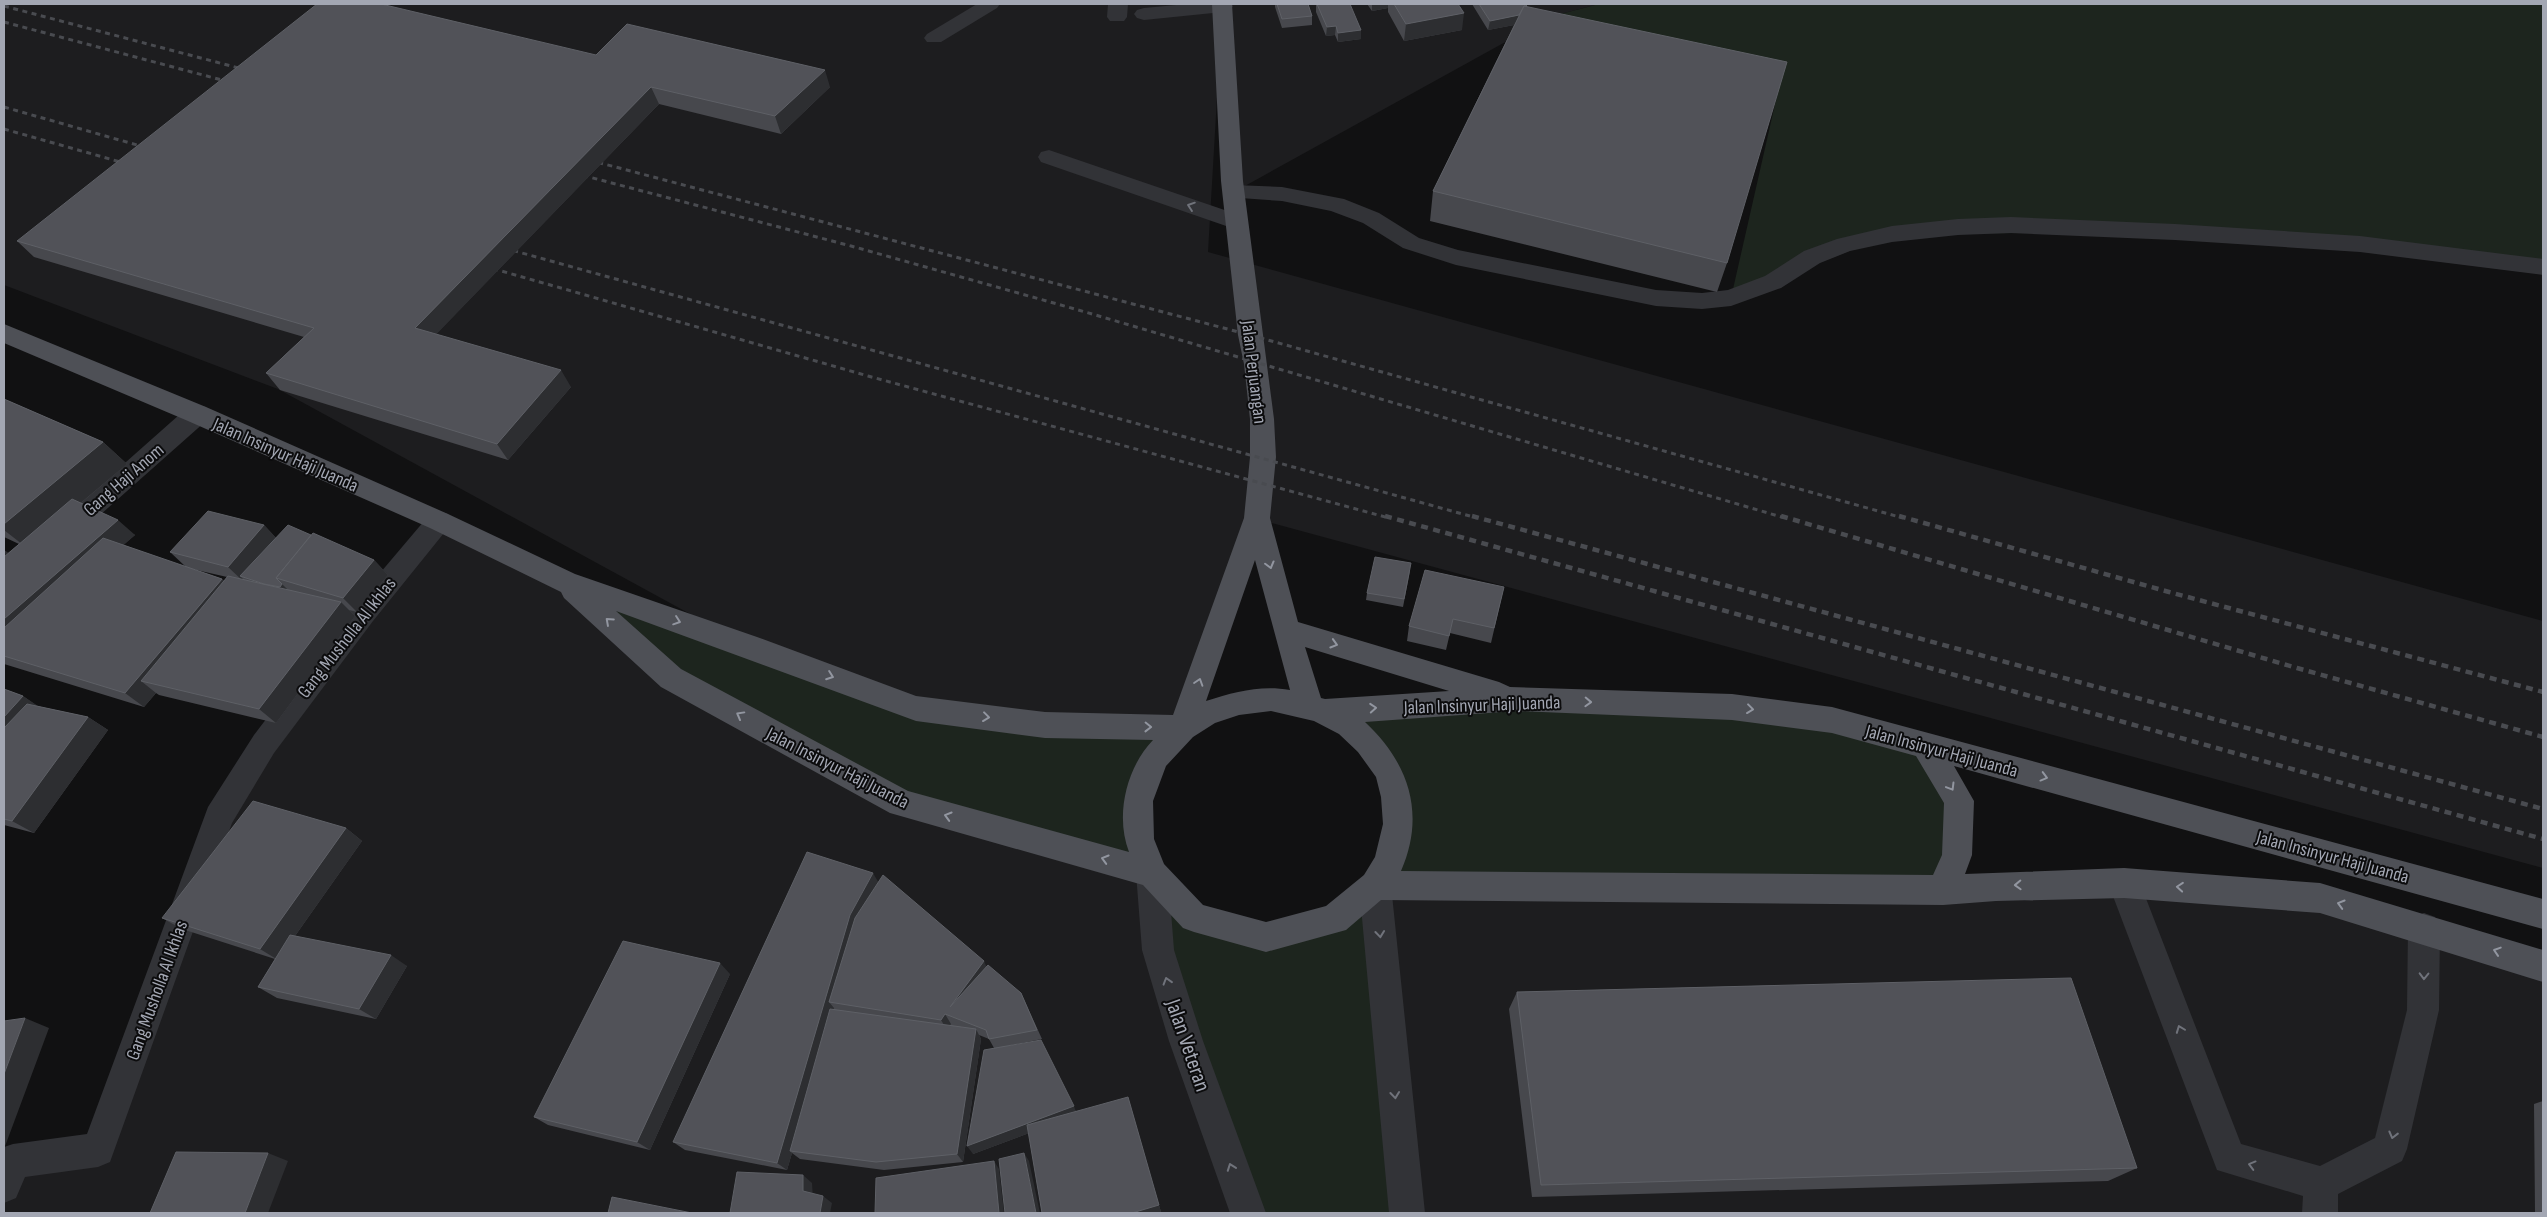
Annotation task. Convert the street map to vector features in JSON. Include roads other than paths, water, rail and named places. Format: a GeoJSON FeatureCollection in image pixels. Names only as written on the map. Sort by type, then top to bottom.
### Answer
{"type":"FeatureCollection","features":[{"type":"Feature","properties":{"kind":"main road","name":"Jalan Perjuangan"},"geometry":{"type":"LineString","coordinates":[[1183,728],[1217,626],[1257,518],[1263,457],[1263,427],[1234,192],[1222,5]]}},
{"type":"Feature","properties":{"kind":"main road","name":"Jalan Insinyur Haji Juanda"},"geometry":{"type":"LineString","coordinates":[[4,333],[197,414],[439,521],[565,582],[747,645],[916,708],[1045,725],[1183,728]]}},
{"type":"Feature","properties":{"kind":"main road"},"geometry":{"type":"LineString","coordinates":[[1257,518],[1288,630],[1291,649],[1317,709]]}},
{"type":"Feature","properties":{"kind":"main road","name":"Jalan Insinyur Haji Juanda"},"geometry":{"type":"LineString","coordinates":[[565,582],[671,678],[901,803],[1152,872]]}},
{"type":"Feature","properties":{"kind":"main road"},"geometry":{"type":"LineString","coordinates":[[1288,630],[1516,699]]}},
{"type":"Feature","properties":{"kind":"main road","name":"Jalan Insinyur Haji Juanda"},"geometry":{"type":"LineString","coordinates":[[1317,709],[1516,699],[1732,707],[1832,720],[2543,914]]}},
{"type":"Feature","properties":{"kind":"main road"},"geometry":{"type":"LineString","coordinates":[[1271,700],[1317,709],[1348,725],[1368,743],[1382,761],[1396,797],[1398,824],[1395,844],[1388,864],[1375,885],[1335,920],[1266,937],[1194,917],[1152,872],[1139,839],[1138,801],[1146,774],[1156,757],[1183,728],[1206,714],[1238,703],[1271,700]]}},
{"type":"Feature","properties":{"kind":"main road"},"geometry":{"type":"LineString","coordinates":[[1925,745],[1959,801],[1958,855],[1943,890]]}},
{"type":"Feature","properties":{"kind":"main road"},"geometry":{"type":"LineString","coordinates":[[1375,885],[1943,890],[1996,886],[2124,883],[2320,898],[2424,928],[2543,966]]}},
{"type":"Feature","properties":{"kind":"street"},"geometry":{"type":"LineString","coordinates":[[934,38],[990,4]]}},
{"type":"Feature","properties":{"kind":"street"},"geometry":{"type":"LineString","coordinates":[[1144,14],[1222,5]]}},
{"type":"Feature","properties":{"kind":"street"},"geometry":{"type":"LineString","coordinates":[[1049,157],[1237,222]]}},
{"type":"Feature","properties":{"kind":"street"},"geometry":{"type":"LineString","coordinates":[[1234,192],[1282,194],[1336,204],[1371,218],[1411,243],[1456,257],[1656,298],[1702,301],[1730,298],[1772,282],[1812,257],[1845,244],[1892,234],[1958,227],[2011,225],[2185,232],[2360,244],[2543,267]]}},
{"type":"Feature","properties":{"kind":"street","name":"Gang Haji Anom"},"geometry":{"type":"LineString","coordinates":[[48,545],[197,414]]}},
{"type":"Feature","properties":{"kind":"street","name":"Gang Musholla Al Ikhlas"},"geometry":{"type":"LineString","coordinates":[[4,1186],[13,1161],[98,1150],[219,817],[270,736],[362,613],[439,521]]}},
{"type":"Feature","properties":{"kind":"street","name":"Jalan Veteran"},"geometry":{"type":"LineString","coordinates":[[1152,872],[1158,950],[1186,1041],[1248,1213]]}},
{"type":"Feature","properties":{"kind":"street"},"geometry":{"type":"LineString","coordinates":[[2124,883],[2229,1158],[2320,1198],[2390,1149],[2423,1010],[2424,928]]}},
{"type":"Feature","properties":{"kind":"street"},"geometry":{"type":"LineString","coordinates":[[1375,885],[1407,1213]]}},
{"type":"Feature","properties":{"kind":"railway"},"geometry":{"type":"LineString","coordinates":[[4,6],[250,71]]}},
{"type":"Feature","properties":{"kind":"railway"},"geometry":{"type":"LineString","coordinates":[[4,22],[233,83]]}},
{"type":"Feature","properties":{"kind":"railway"},"geometry":{"type":"LineString","coordinates":[[4,107],[151,149]]}},
{"type":"Feature","properties":{"kind":"railway"},"geometry":{"type":"LineString","coordinates":[[4,129],[131,165]]}},
{"type":"Feature","properties":{"kind":"railway"},"geometry":{"type":"LineString","coordinates":[[589,160],[1250,335],[1903,518]]}},
{"type":"Feature","properties":{"kind":"railway"},"geometry":{"type":"LineString","coordinates":[[574,173],[851,246],[1075,309],[1785,518]]}},
{"type":"Feature","properties":{"kind":"railway"},"geometry":{"type":"LineString","coordinates":[[504,248],[1477,518]]}},
{"type":"Feature","properties":{"kind":"railway"},"geometry":{"type":"LineString","coordinates":[[484,266],[868,376],[1389,518]]}},
{"type":"Feature","properties":{"kind":"railway"},"geometry":{"type":"LineString","coordinates":[[1385,516],[2543,839]]}},
{"type":"Feature","properties":{"kind":"railway"},"geometry":{"type":"LineString","coordinates":[[1472,516],[2543,809]]}},
{"type":"Feature","properties":{"kind":"railway"},"geometry":{"type":"LineString","coordinates":[[1781,516],[2297,668],[2543,737]]}},
{"type":"Feature","properties":{"kind":"railway"},"geometry":{"type":"LineString","coordinates":[[1899,516],[2169,592],[2543,692]]}}]}
